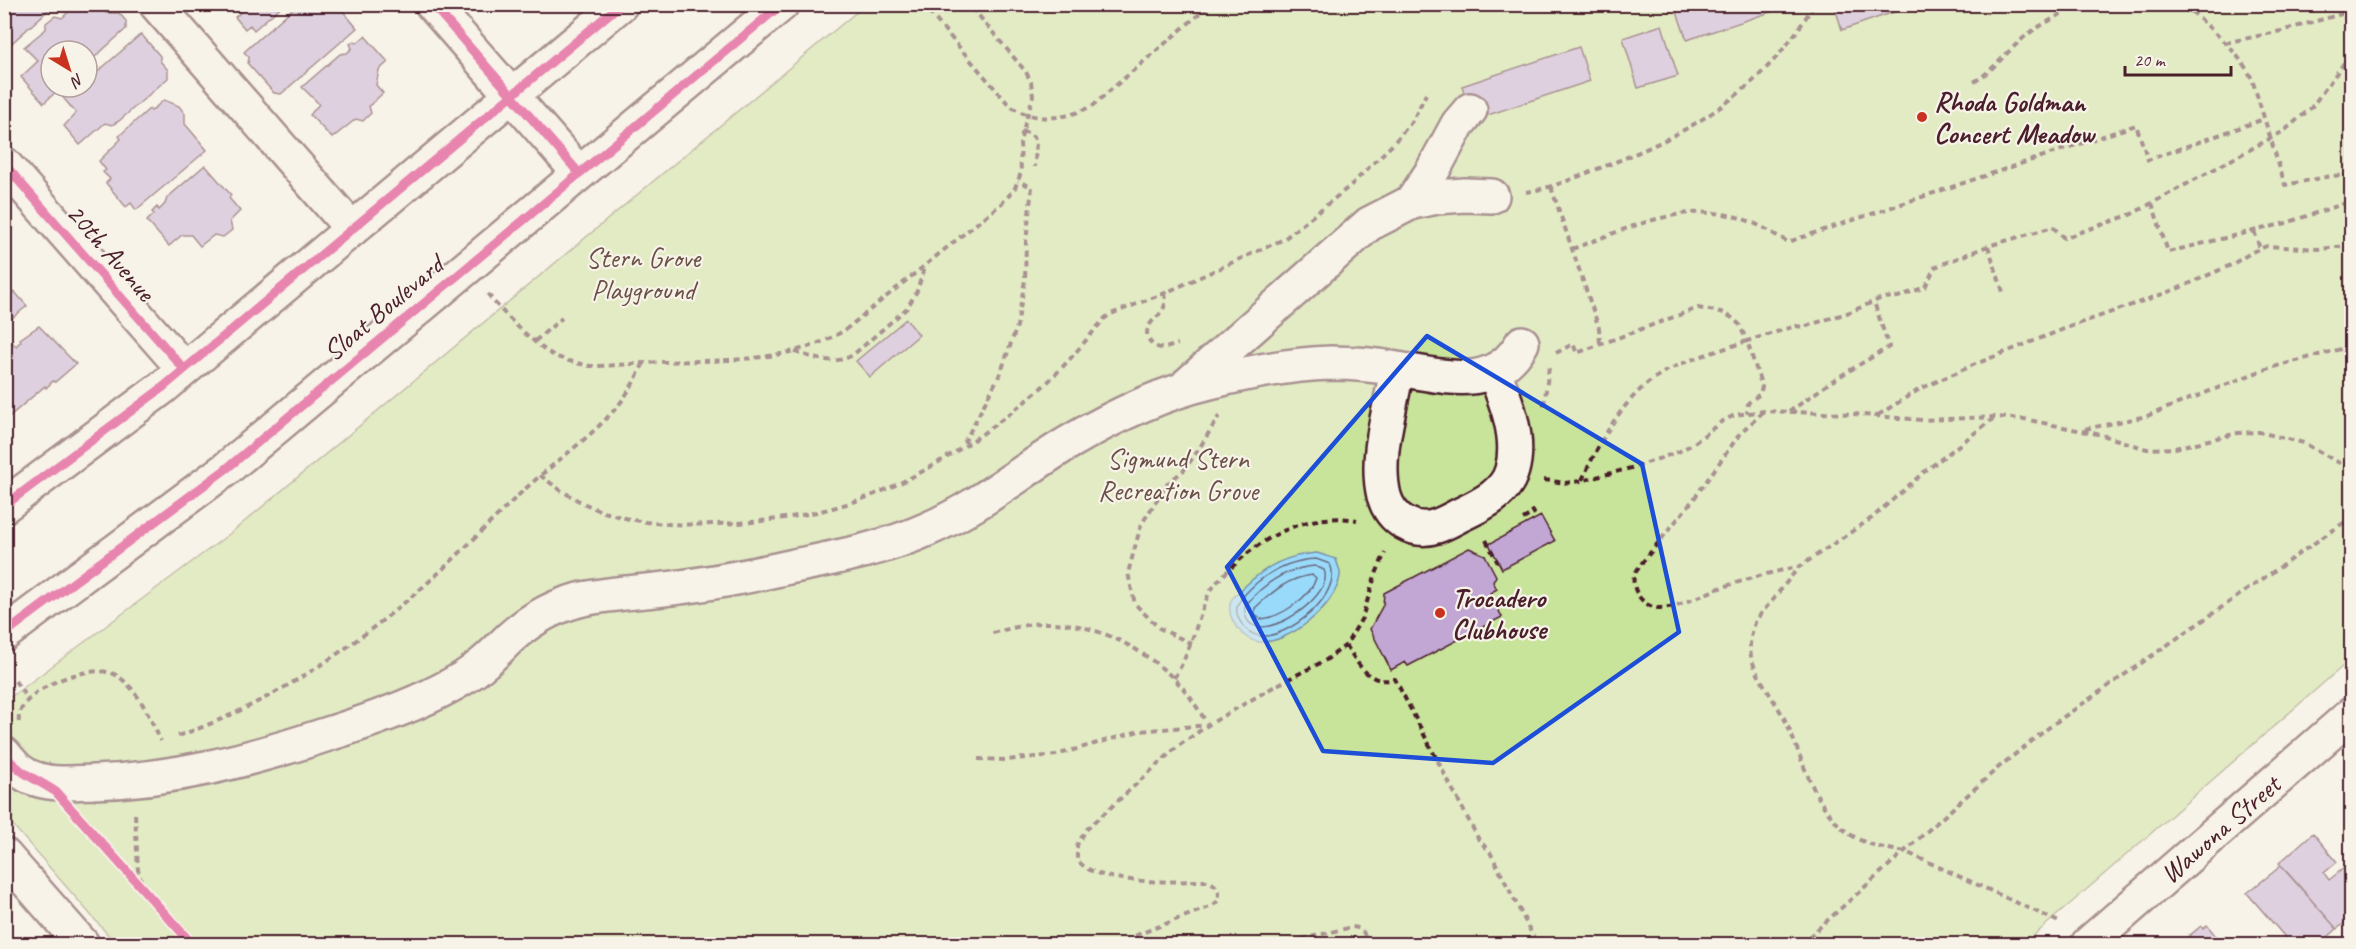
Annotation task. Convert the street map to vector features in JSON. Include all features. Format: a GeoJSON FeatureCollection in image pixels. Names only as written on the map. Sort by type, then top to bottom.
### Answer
{"type":"FeatureCollection","features":[{"type":"Feature","properties":{"kind":"main road"},"geometry":{"type":"LineString","coordinates":[[156,4],[352,229]]}},
{"type":"Feature","properties":{"kind":"main road"},"geometry":{"type":"LineString","coordinates":[[432,4],[579,173]]}},
{"type":"Feature","properties":{"kind":"main road"},"geometry":{"type":"LineString","coordinates":[[6,502],[184,369],[621,4]]}},
{"type":"Feature","properties":{"kind":"main road","name":"Sloat Boulevard"},"geometry":{"type":"LineString","coordinates":[[4,634],[226,469],[782,4]]}},
{"type":"Feature","properties":{"kind":"main road"},"geometry":{"type":"LineString","coordinates":[[1412,202],[1433,170],[1458,124],[1470,110]]}},
{"type":"Feature","properties":{"kind":"main road","name":"20th Avenue"},"geometry":{"type":"LineString","coordinates":[[4,164],[184,369]]}},
{"type":"Feature","properties":{"kind":"main road"},"geometry":{"type":"LineString","coordinates":[[1181,389],[1294,292],[1351,237],[1369,224],[1412,202],[1437,197],[1492,196]]}},
{"type":"Feature","properties":{"kind":"main road"},"geometry":{"type":"LineString","coordinates":[[13,742],[15,768],[40,781],[64,783],[138,780],[180,775],[261,756],[390,713],[437,693],[477,669],[534,619],[556,608],[582,600],[723,581],[884,545],[925,531],[962,513],[1067,443],[1143,404],[1181,389],[1278,366],[1310,364],[1337,363],[1458,378],[1494,372],[1506,364],[1522,343]]}},
{"type":"Feature","properties":{"kind":"main road"},"geometry":{"type":"LineString","coordinates":[[1397,369],[1382,461],[1385,497],[1393,514],[1402,522],[1413,527],[1426,528],[1437,526],[1477,507],[1495,495],[1508,482],[1515,453],[1512,424],[1505,398],[1494,372]]}},
{"type":"Feature","properties":{"kind":"main road","name":"Wawona Street"},"geometry":{"type":"LineString","coordinates":[[2091,942],[2352,714]]}},
{"type":"Feature","properties":{"kind":"main road"},"geometry":{"type":"LineString","coordinates":[[4,855],[82,945]]}},
{"type":"Feature","properties":{"kind":"path"},"geometry":{"type":"LineString","coordinates":[[922,4],[998,94],[1010,106],[1027,116],[1065,116],[1093,105],[1211,4]]}},
{"type":"Feature","properties":{"kind":"path"},"geometry":{"type":"LineString","coordinates":[[468,266],[493,301],[535,341],[553,355],[569,362],[590,366],[727,360],[816,346],[846,330],[1002,203],[1018,181],[1021,173],[1019,152],[1022,131],[1033,96],[1031,82],[1026,72],[969,4]]}},
{"type":"Feature","properties":{"kind":"path"},"geometry":{"type":"LineString","coordinates":[[1492,196],[1515,195],[1551,187],[1649,148],[1730,100],[1769,67],[1788,45],[1814,4]]}},
{"type":"Feature","properties":{"kind":"path"},"geometry":{"type":"LineString","coordinates":[[1974,82],[1986,75],[2013,46],[2030,32],[2066,12],[2075,4]]}},
{"type":"Feature","properties":{"kind":"path"},"geometry":{"type":"LineString","coordinates":[[2184,4],[2244,63],[2285,184],[2331,176],[2352,176]]}},
{"type":"Feature","properties":{"kind":"path"},"geometry":{"type":"LineString","coordinates":[[2225,43],[2282,31],[2352,11]]}},
{"type":"Feature","properties":{"kind":"path"},"geometry":{"type":"LineString","coordinates":[[1581,481],[1605,435],[1618,416],[1644,387],[1676,367],[1747,341],[1796,326],[1803,327],[1925,287],[1935,267],[1988,246],[2053,226],[2064,238],[2113,222],[2270,140],[2298,121],[2311,108],[2352,52]]}},
{"type":"Feature","properties":{"kind":"path"},"geometry":{"type":"LineString","coordinates":[[540,475],[559,490],[601,513],[622,519],[684,524],[752,522],[825,510],[857,501],[894,486],[963,446],[1019,406],[1068,361],[1105,318],[1284,239],[1350,186],[1404,133],[1426,94]]}},
{"type":"Feature","properties":{"kind":"path"},"geometry":{"type":"LineString","coordinates":[[1572,249],[1668,217],[1705,213],[1741,218],[1788,242],[2136,125],[2148,160],[2264,119]]}},
{"type":"Feature","properties":{"kind":"path"},"geometry":{"type":"LineString","coordinates":[[1022,131],[1030,134],[1036,140],[1035,167]]}},
{"type":"Feature","properties":{"kind":"path"},"geometry":{"type":"LineString","coordinates":[[1404,133],[1408,139]]}},
{"type":"Feature","properties":{"kind":"path"},"geometry":{"type":"LineString","coordinates":[[963,446],[1001,372],[1023,303],[1032,187],[1018,181]]}},
{"type":"Feature","properties":{"kind":"path"},"geometry":{"type":"LineString","coordinates":[[1551,187],[1599,328],[1600,344],[1698,308],[1721,312],[1739,324],[1762,387],[1761,394],[1748,403],[1747,413]]}},
{"type":"Feature","properties":{"kind":"path"},"geometry":{"type":"LineString","coordinates":[[2152,203],[2168,252],[2286,223],[2352,201]]}},
{"type":"Feature","properties":{"kind":"path"},"geometry":{"type":"LineString","coordinates":[[2254,231],[2260,249]]}},
{"type":"Feature","properties":{"kind":"path"},"geometry":{"type":"LineString","coordinates":[[1877,416],[1920,389],[1973,365],[2069,327],[2177,289],[2267,246],[2320,249],[2352,245]]}},
{"type":"Feature","properties":{"kind":"path"},"geometry":{"type":"LineString","coordinates":[[1988,246],[2004,295]]}},
{"type":"Feature","properties":{"kind":"path"},"geometry":{"type":"LineString","coordinates":[[794,351],[829,361],[845,360],[853,355],[907,308],[917,291],[926,264]]}},
{"type":"Feature","properties":{"kind":"path"},"geometry":{"type":"LineString","coordinates":[[1165,293],[1163,311],[1151,322],[1147,336],[1150,343],[1164,348],[1185,343]]}},
{"type":"Feature","properties":{"kind":"path"},"geometry":{"type":"LineString","coordinates":[[1787,413],[1854,367],[1889,347],[1874,302]]}},
{"type":"Feature","properties":{"kind":"path"},"geometry":{"type":"LineString","coordinates":[[535,341],[562,318]]}},
{"type":"Feature","properties":{"kind":"path"},"geometry":{"type":"LineString","coordinates":[[2081,430],[2147,416],[2263,370],[2352,346]]}},
{"type":"Feature","properties":{"kind":"path"},"geometry":{"type":"LineString","coordinates":[[13,742],[21,708],[28,699],[74,674],[94,669],[112,673],[128,684],[140,699],[161,741],[236,713],[277,693],[357,640],[432,579],[540,475],[611,413],[630,390],[644,363]]}},
{"type":"Feature","properties":{"kind":"path"},"geometry":{"type":"LineString","coordinates":[[1192,644],[1159,628],[1135,604],[1128,573],[1141,525],[1167,484],[1184,470],[1210,433],[1222,406],[1229,377]]}},
{"type":"Feature","properties":{"kind":"path"},"geometry":{"type":"LineString","coordinates":[[1764,411],[1739,435],[1693,500],[1641,564],[1634,574],[1634,586],[1638,597],[1648,605],[1658,608],[1759,576],[1799,567]]}},
{"type":"Feature","properties":{"kind":"path"},"geometry":{"type":"LineString","coordinates":[[1538,479],[1558,482],[1581,481],[1635,467],[1678,452],[1693,444],[1720,422],[1747,413],[1764,411],[1922,420],[1995,417],[2024,419],[2081,430],[2147,449],[2175,448],[2238,434],[2259,432],[2304,443],[2352,471]]}},
{"type":"Feature","properties":{"kind":"path"},"geometry":{"type":"LineString","coordinates":[[1995,417],[1945,455],[1872,518],[1799,567],[1756,620],[1750,642],[1750,653],[1754,665],[1786,723],[1812,787],[1839,825],[1860,841],[1880,848],[1906,852],[2091,942]]}},
{"type":"Feature","properties":{"kind":"path"},"geometry":{"type":"LineString","coordinates":[[1801,945],[1999,767],[2052,725],[2352,517]]}},
{"type":"Feature","properties":{"kind":"path"},"geometry":{"type":"LineString","coordinates":[[1174,678],[1192,644],[1208,596],[1226,573],[1252,548],[1285,529],[1312,520],[1338,518],[1365,524]]}},
{"type":"Feature","properties":{"kind":"path"},"geometry":{"type":"LineString","coordinates":[[1128,945],[1133,937],[1139,934],[1212,906],[1218,901],[1218,889],[1214,883],[1207,881],[1147,880],[1093,872],[1085,868],[1077,859],[1077,845],[1081,837],[1103,813],[1178,747],[1208,724],[1326,660],[1346,645],[1362,618],[1375,576],[1387,549]]}},
{"type":"Feature","properties":{"kind":"path"},"geometry":{"type":"LineString","coordinates":[[989,634],[1018,626],[1047,622],[1072,624],[1099,631],[1127,645],[1174,678],[1208,724]]}},
{"type":"Feature","properties":{"kind":"path"},"geometry":{"type":"LineString","coordinates":[[1346,645],[1367,675],[1376,680],[1395,679],[1479,840],[1490,852],[1537,945]]}},
{"type":"Feature","properties":{"kind":"path"},"geometry":{"type":"LineString","coordinates":[[15,681],[28,699]]}},
{"type":"Feature","properties":{"kind":"path"},"geometry":{"type":"LineString","coordinates":[[978,759],[1006,760],[1056,754],[1139,731],[1208,724]]}},
{"type":"Feature","properties":{"kind":"path"},"geometry":{"type":"LineString","coordinates":[[40,781],[56,792],[192,945]]}},
{"type":"Feature","properties":{"kind":"path"},"geometry":{"type":"LineString","coordinates":[[1281,945],[1352,927],[1364,932],[1366,938],[1364,945]]}},
{"type":"Feature","properties":{"kind":"highlighted area"},"geometry":{"type":"Polygon","coordinates":[[[1427,336],[1642,464],[1679,632],[1493,763],[1323,751],[1227,567],[1427,336]]]}},
{"type":"Feature","properties":{"kind":"green space","name":"Sigmund Stern Recreation Grove"},"geometry":{"type":"Polygon","coordinates":[[[865,5],[2351,5],[2351,659],[2024,944],[116,944],[5,816],[4,702],[232,532],[865,5]]]}},
{"type":"Feature","properties":{"kind":"water"},"geometry":{"type":"Polygon","coordinates":[[[1317,553],[1336,559],[1340,574],[1337,588],[1321,611],[1297,630],[1271,641],[1259,642],[1242,633],[1231,614],[1231,601],[1235,595],[1260,573],[1277,563],[1296,556],[1317,553]]]}},
{"type":"Feature","properties":{"kind":"building"},"geometry":{"type":"Polygon","coordinates":[[[4,4],[55,4],[4,50],[4,4]]]}},
{"type":"Feature","properties":{"kind":"building"},"geometry":{"type":"Polygon","coordinates":[[[77,4],[110,4],[104,10],[106,13],[119,13],[126,21],[126,29],[99,53],[99,39],[39,39],[39,97],[21,77],[38,61],[24,47],[46,29],[46,23],[55,16],[62,18],[77,4]]]}},
{"type":"Feature","properties":{"kind":"building"},"geometry":{"type":"Polygon","coordinates":[[[232,4],[284,4],[254,30],[250,25],[245,29],[235,17],[240,13],[232,4]]]}},
{"type":"Feature","properties":{"kind":"building"},"geometry":{"type":"Polygon","coordinates":[[[298,4],[316,4],[321,11],[328,4],[337,4],[357,28],[281,94],[274,93],[248,64],[249,57],[244,52],[298,4]]]}},
{"type":"Feature","properties":{"kind":"building"},"geometry":{"type":"Polygon","coordinates":[[[1682,4],[1775,4],[1771,12],[1687,40],[1675,7],[1682,4]]]}},
{"type":"Feature","properties":{"kind":"building"},"geometry":{"type":"Polygon","coordinates":[[[1834,4],[1917,4],[1842,30],[1834,4]]]}},
{"type":"Feature","properties":{"kind":"building"},"geometry":{"type":"Polygon","coordinates":[[[1662,25],[1678,76],[1638,88],[1623,38],[1662,25]]]}},
{"type":"Feature","properties":{"kind":"building"},"geometry":{"type":"Polygon","coordinates":[[[141,34],[160,56],[160,61],[168,70],[168,78],[119,121],[112,125],[105,123],[80,145],[64,126],[76,113],[64,99],[99,99],[99,71],[141,34]]]}},
{"type":"Feature","properties":{"kind":"building"},"geometry":{"type":"Polygon","coordinates":[[[365,36],[388,62],[379,70],[376,85],[383,93],[369,106],[371,113],[363,121],[356,119],[332,138],[310,115],[319,104],[302,87],[340,54],[347,53],[352,48],[350,44],[355,41],[357,43],[365,36]]]}},
{"type":"Feature","properties":{"kind":"building"},"geometry":{"type":"Polygon","coordinates":[[[1579,47],[1590,81],[1473,120],[1462,86],[1579,47]]]}},
{"type":"Feature","properties":{"kind":"building"},"geometry":{"type":"Polygon","coordinates":[[[164,100],[179,106],[185,114],[185,124],[207,150],[136,210],[131,203],[126,207],[106,183],[110,179],[103,172],[106,170],[99,161],[121,139],[119,136],[149,109],[151,111],[164,100]]]}},
{"type":"Feature","properties":{"kind":"building"},"geometry":{"type":"Polygon","coordinates":[[[205,165],[231,195],[229,198],[240,211],[230,221],[232,230],[223,237],[214,235],[200,246],[191,235],[182,235],[169,246],[147,221],[157,207],[159,210],[167,198],[205,165]]]}},
{"type":"Feature","properties":{"kind":"building"},"geometry":{"type":"Polygon","coordinates":[[[4,291],[9,296],[14,291],[27,306],[4,325],[4,291]]]}},
{"type":"Feature","properties":{"kind":"building"},"geometry":{"type":"Polygon","coordinates":[[[906,319],[919,335],[870,377],[856,361],[906,319]]]}},
{"type":"Feature","properties":{"kind":"building"},"geometry":{"type":"Polygon","coordinates":[[[39,326],[76,364],[55,382],[53,381],[46,388],[45,386],[4,421],[4,335],[16,346],[21,341],[20,339],[39,326]]]}},
{"type":"Feature","properties":{"kind":"building"},"geometry":{"type":"Polygon","coordinates":[[[1541,516],[1555,541],[1502,569],[1489,544],[1541,516]]]}},
{"type":"Feature","properties":{"kind":"building","name":"Trocadero Clubhouse"},"geometry":{"type":"Polygon","coordinates":[[[1469,548],[1485,555],[1496,576],[1493,582],[1497,589],[1490,593],[1502,617],[1408,666],[1405,662],[1391,670],[1370,629],[1383,605],[1384,593],[1469,548]]]}},
{"type":"Feature","properties":{"kind":"building"},"geometry":{"type":"Polygon","coordinates":[[[2313,833],[2337,862],[2324,873],[2329,880],[2344,868],[2352,877],[2352,917],[2337,929],[2279,863],[2313,833]]]}},
{"type":"Feature","properties":{"kind":"building"},"geometry":{"type":"Polygon","coordinates":[[[2281,866],[2337,929],[2320,944],[2291,944],[2247,893],[2281,866]]]}},
{"type":"Feature","properties":{"kind":"building"},"geometry":{"type":"Polygon","coordinates":[[[2207,925],[2219,940],[2224,936],[2231,944],[2185,944],[2190,940],[2188,937],[2201,926],[2203,928],[2207,925]]]}},
{"type":"Feature","properties":{"kind":"cycle path"},"geometry":{"type":"LineString","coordinates":[[432,4],[579,173]]}},
{"type":"Feature","properties":{"kind":"cycle path"},"geometry":{"type":"LineString","coordinates":[[4,506],[162,388],[621,4]]}},
{"type":"Feature","properties":{"kind":"cycle path"},"geometry":{"type":"LineString","coordinates":[[4,634],[226,469],[782,4]]}},
{"type":"Feature","properties":{"kind":"cycle path"},"geometry":{"type":"LineString","coordinates":[[4,164],[184,369]]}},
{"type":"Feature","properties":{"kind":"cycle path"},"geometry":{"type":"LineString","coordinates":[[4,754],[22,772],[56,792],[192,944]]}},
{"type":"Feature","properties":{"kind":"place","name":"Rhoda Goldman Concert Meadow"},"geometry":{"type":"Point","coordinates":[1922,117]}},
{"type":"Feature","properties":{"kind":"place","name":"Trocadero Clubhouse"},"geometry":{"type":"Point","coordinates":[1440,613]}},
{"type":"Feature","properties":{"kind":"park label","name":"Stern Grove Playground"},"geometry":{"type":"Point","coordinates":[643,273]}}]}
